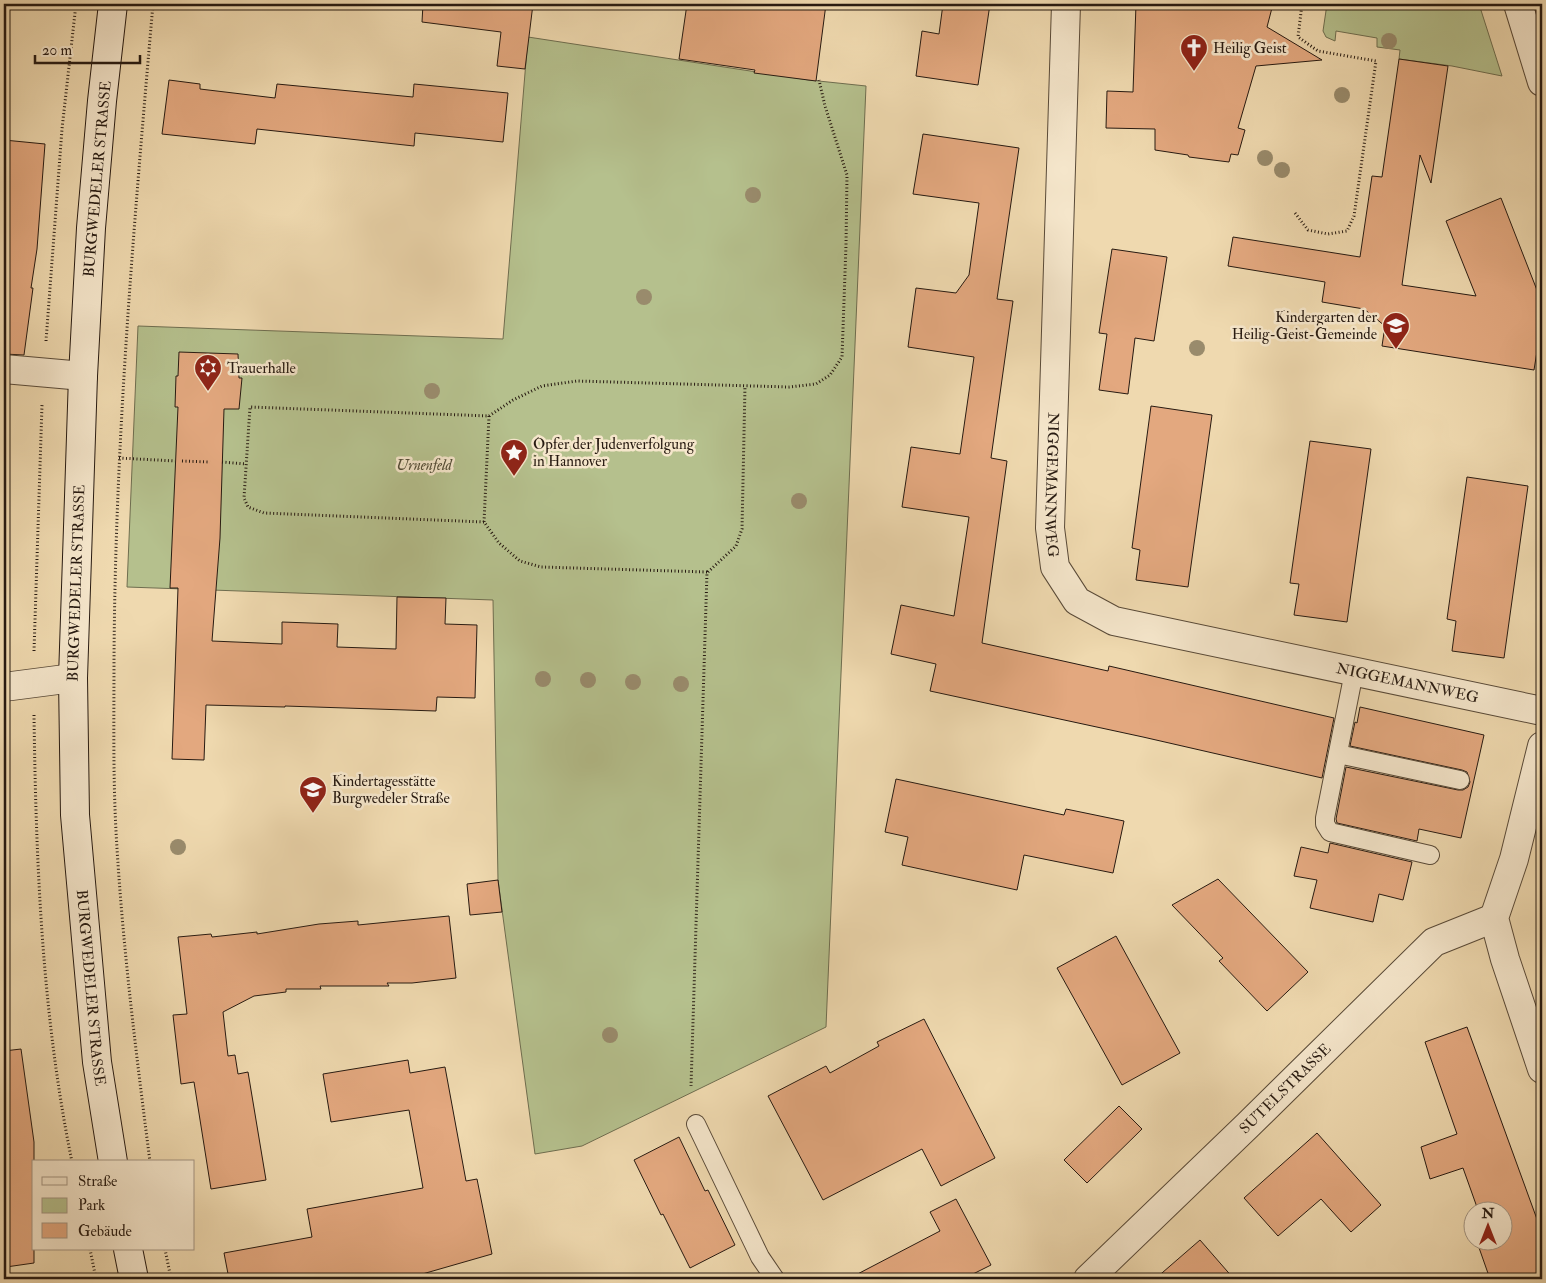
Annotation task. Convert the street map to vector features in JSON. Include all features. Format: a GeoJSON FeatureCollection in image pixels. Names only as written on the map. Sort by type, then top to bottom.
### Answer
{"type":"FeatureCollection","features":[{"type":"Feature","properties":{"kind":"street","name":"BURGWEDELER STRASSE"},"geometry":{"type":"LineString","coordinates":[[113,4],[92,218],[83,376],[73,678],[75,815],[97,1062],[113,1160]]}},
{"type":"Feature","properties":{"kind":"street","name":"NIGGEMANNWEG"},"geometry":{"type":"LineString","coordinates":[[1066,4],[1050,528],[1055,567],[1076,601],[1114,621],[1542,711]]}},
{"type":"Feature","properties":{"kind":"street"},"geometry":{"type":"LineString","coordinates":[[1518,4],[1542,82]]}},
{"type":"Feature","properties":{"kind":"street"},"geometry":{"type":"LineString","coordinates":[[4,369],[83,376]]}},
{"type":"Feature","properties":{"kind":"street"},"geometry":{"type":"LineString","coordinates":[[4,687],[73,678]]}},
{"type":"Feature","properties":{"kind":"street"},"geometry":{"type":"LineString","coordinates":[[1542,746],[1514,859],[1494,918],[1505,959],[1542,1069]]}},
{"type":"Feature","properties":{"kind":"street","name":"SUTELSTRASSE"},"geometry":{"type":"LineString","coordinates":[[1088,1279],[1434,942],[1494,918]]}},
{"type":"Feature","properties":{"kind":"street"},"geometry":{"type":"LineString","coordinates":[[128,1250],[134,1279]]}},
{"type":"Feature","properties":{"kind":"lane"},"geometry":{"type":"LineString","coordinates":[[1354,672],[1325,824],[1330,832],[1430,855]]}},
{"type":"Feature","properties":{"kind":"lane"},"geometry":{"type":"LineString","coordinates":[[1338,754],[1460,780]]}},
{"type":"Feature","properties":{"kind":"lane"},"geometry":{"type":"LineString","coordinates":[[696,1124],[760,1257],[775,1279]]}},
{"type":"Feature","properties":{"kind":"path"},"geometry":{"type":"LineString","coordinates":[[43,373],[62,129],[76,4]]}},
{"type":"Feature","properties":{"kind":"path"},"geometry":{"type":"LineString","coordinates":[[150,1160],[135,1049],[124,940],[116,829],[114,605],[119,458],[133,235],[153,4]]}},
{"type":"Feature","properties":{"kind":"path"},"geometry":{"type":"LineString","coordinates":[[1295,214],[1308,230],[1328,234],[1347,232],[1354,216],[1376,61],[1318,51],[1298,37],[1302,4]]}},
{"type":"Feature","properties":{"kind":"path"},"geometry":{"type":"LineString","coordinates":[[484,522],[264,513],[248,506],[244,498],[250,407],[489,416],[513,400],[542,386],[577,381],[788,387],[816,384],[830,374],[842,357],[846,246],[846,175],[819,80]]}},
{"type":"Feature","properties":{"kind":"path"},"geometry":{"type":"LineString","coordinates":[[489,416],[484,522],[499,543],[520,561],[541,567],[708,572],[736,546],[742,529],[745,386]]}},
{"type":"Feature","properties":{"kind":"path"},"geometry":{"type":"LineString","coordinates":[[119,458],[175,461]]}},
{"type":"Feature","properties":{"kind":"path"},"geometry":{"type":"LineString","coordinates":[[182,461],[210,462]]}},
{"type":"Feature","properties":{"kind":"path"},"geometry":{"type":"LineString","coordinates":[[222,462],[246,464]]}},
{"type":"Feature","properties":{"kind":"path"},"geometry":{"type":"LineString","coordinates":[[691,1086],[708,572]]}},
{"type":"Feature","properties":{"kind":"path"},"geometry":{"type":"LineString","coordinates":[[90,1250],[96,1279]]}},
{"type":"Feature","properties":{"kind":"path"},"geometry":{"type":"LineString","coordinates":[[165,1250],[171,1279]]}},
{"type":"Feature","properties":{"kind":"green space"},"geometry":{"type":"Polygon","coordinates":[[[1327,4],[1479,4],[1502,76],[1452,66],[1399,59],[1400,50],[1377,47],[1377,38],[1336,31],[1335,41],[1326,37],[1323,31],[1327,4]]]}},
{"type":"Feature","properties":{"kind":"green space","name":"Urnenfeld"},"geometry":{"type":"Polygon","coordinates":[[[528,37],[809,80],[866,86],[826,1027],[582,1146],[535,1154],[498,880],[493,600],[127,587],[138,326],[503,339],[528,37]]]}},
{"type":"Feature","properties":{"kind":"building"},"geometry":{"type":"Polygon","coordinates":[[[423,4],[533,4],[525,69],[497,66],[501,32],[422,22],[423,4]]]}},
{"type":"Feature","properties":{"kind":"building"},"geometry":{"type":"Polygon","coordinates":[[[687,4],[826,4],[816,81],[754,73],[755,70],[679,59],[687,4]]]}},
{"type":"Feature","properties":{"kind":"building"},"geometry":{"type":"Polygon","coordinates":[[[943,4],[990,4],[978,85],[916,76],[922,31],[939,34],[943,4]]]}},
{"type":"Feature","properties":{"kind":"building","name":"Heilig Geist"},"geometry":{"type":"Polygon","coordinates":[[[1136,4],[1273,4],[1267,27],[1322,60],[1256,66],[1238,128],[1245,130],[1238,155],[1231,154],[1229,162],[1155,150],[1155,129],[1106,128],[1107,91],[1133,92],[1136,4]]]}},
{"type":"Feature","properties":{"kind":"building"},"geometry":{"type":"Polygon","coordinates":[[[1399,59],[1448,66],[1431,183],[1420,155],[1402,285],[1476,296],[1446,221],[1501,198],[1542,303],[1542,320],[1534,370],[1382,346],[1385,326],[1364,309],[1322,302],[1325,282],[1228,266],[1233,237],[1360,257],[1372,176],[1382,177],[1399,59]]]}},
{"type":"Feature","properties":{"kind":"building"},"geometry":{"type":"Polygon","coordinates":[[[169,80],[200,84],[200,89],[275,98],[277,84],[413,97],[414,84],[508,93],[503,142],[415,133],[414,146],[257,129],[255,144],[162,134],[169,80]]]}},
{"type":"Feature","properties":{"kind":"building"},"geometry":{"type":"Polygon","coordinates":[[[923,134],[1019,148],[997,299],[1013,301],[991,458],[1007,461],[982,643],[1108,671],[1109,666],[1334,718],[1322,778],[930,691],[936,664],[891,654],[901,605],[954,616],[969,517],[902,507],[911,447],[960,454],[974,357],[908,347],[916,288],[956,293],[969,275],[979,203],[913,194],[923,134]]]}},
{"type":"Feature","properties":{"kind":"building"},"geometry":{"type":"Polygon","coordinates":[[[4,140],[45,144],[37,249],[24,355],[4,354],[4,140]]]}},
{"type":"Feature","properties":{"kind":"building"},"geometry":{"type":"Polygon","coordinates":[[[1112,249],[1167,257],[1154,341],[1135,338],[1128,394],[1099,390],[1107,334],[1099,333],[1112,249]]]}},
{"type":"Feature","properties":{"kind":"building"},"geometry":{"type":"Polygon","coordinates":[[[179,352],[238,354],[239,378],[242,378],[239,409],[224,409],[220,538],[212,641],[282,644],[282,622],[338,624],[337,647],[396,649],[397,597],[446,598],[445,624],[477,625],[475,698],[437,697],[436,711],[206,705],[204,760],[172,759],[178,588],[170,588],[178,407],[175,407],[176,376],[178,376],[179,352]]]}},
{"type":"Feature","properties":{"kind":"building"},"geometry":{"type":"Polygon","coordinates":[[[1151,406],[1212,415],[1188,587],[1136,580],[1140,550],[1132,548],[1151,406]]]}},
{"type":"Feature","properties":{"kind":"building"},"geometry":{"type":"Polygon","coordinates":[[[1310,441],[1371,449],[1347,622],[1294,615],[1299,584],[1290,583],[1310,441]]]}},
{"type":"Feature","properties":{"kind":"building"},"geometry":{"type":"Polygon","coordinates":[[[1467,477],[1528,486],[1504,658],[1452,651],[1456,621],[1447,619],[1467,477]]]}},
{"type":"Feature","properties":{"kind":"building"},"geometry":{"type":"Polygon","coordinates":[[[1360,707],[1484,735],[1461,838],[1419,829],[1417,841],[1337,823],[1336,819],[1346,767],[1458,790],[1468,787],[1470,782],[1467,772],[1462,770],[1350,746],[1360,707]]]}},
{"type":"Feature","properties":{"kind":"building"},"geometry":{"type":"Polygon","coordinates":[[[896,779],[1064,815],[1066,809],[1124,821],[1113,873],[1024,855],[1017,890],[902,865],[908,837],[885,832],[896,779]]]}},
{"type":"Feature","properties":{"kind":"building"},"geometry":{"type":"Polygon","coordinates":[[[1330,843],[1412,862],[1403,900],[1379,894],[1373,922],[1310,908],[1317,880],[1294,876],[1301,847],[1328,853],[1330,843]]]}},
{"type":"Feature","properties":{"kind":"building"},"geometry":{"type":"Polygon","coordinates":[[[1218,879],[1308,972],[1267,1011],[1219,961],[1223,958],[1172,905],[1218,879]]]}},
{"type":"Feature","properties":{"kind":"building"},"geometry":{"type":"Polygon","coordinates":[[[498,880],[502,912],[470,915],[467,884],[498,880]]]}},
{"type":"Feature","properties":{"kind":"building"},"geometry":{"type":"Polygon","coordinates":[[[449,916],[456,978],[412,983],[387,983],[389,986],[320,986],[321,989],[286,989],[286,992],[254,996],[223,1012],[228,1056],[235,1055],[238,1074],[248,1072],[266,1180],[211,1189],[194,1082],[181,1084],[173,1015],[187,1014],[178,937],[211,934],[212,937],[257,932],[257,934],[319,924],[358,921],[358,925],[449,916]]]}},
{"type":"Feature","properties":{"kind":"building"},"geometry":{"type":"Polygon","coordinates":[[[1116,936],[1180,1053],[1122,1085],[1057,968],[1116,936]]]}},
{"type":"Feature","properties":{"kind":"building"},"geometry":{"type":"Polygon","coordinates":[[[924,1019],[995,1158],[941,1186],[922,1149],[823,1200],[768,1096],[826,1066],[830,1073],[879,1046],[877,1042],[924,1019]]]}},
{"type":"Feature","properties":{"kind":"building"},"geometry":{"type":"Polygon","coordinates":[[[1467,1027],[1542,1233],[1542,1279],[1490,1279],[1480,1250],[1514,1250],[1514,1200],[1474,1200],[1463,1168],[1430,1179],[1421,1147],[1457,1134],[1425,1042],[1467,1027]]]}},
{"type":"Feature","properties":{"kind":"building"},"geometry":{"type":"Polygon","coordinates":[[[21,1049],[34,1142],[34,1160],[32,1160],[32,1250],[34,1250],[34,1263],[6,1267],[4,1252],[4,1051],[21,1049]]]}},
{"type":"Feature","properties":{"kind":"building"},"geometry":{"type":"Polygon","coordinates":[[[408,1060],[410,1073],[445,1067],[466,1181],[477,1179],[492,1254],[405,1279],[229,1279],[224,1253],[312,1237],[307,1209],[423,1188],[409,1110],[331,1122],[323,1074],[408,1060]]]}},
{"type":"Feature","properties":{"kind":"building"},"geometry":{"type":"Polygon","coordinates":[[[1119,1106],[1142,1129],[1087,1183],[1064,1160],[1119,1106]]]}},
{"type":"Feature","properties":{"kind":"building"},"geometry":{"type":"Polygon","coordinates":[[[1317,1133],[1381,1205],[1351,1232],[1321,1199],[1278,1236],[1244,1198],[1317,1133]]]}},
{"type":"Feature","properties":{"kind":"building"},"geometry":{"type":"Polygon","coordinates":[[[679,1137],[705,1191],[708,1190],[735,1245],[690,1268],[634,1160],[679,1137]]]}},
{"type":"Feature","properties":{"kind":"building"},"geometry":{"type":"Polygon","coordinates":[[[956,1199],[991,1265],[963,1279],[848,1279],[940,1231],[930,1212],[956,1199]]]}},
{"type":"Feature","properties":{"kind":"building"},"geometry":{"type":"Polygon","coordinates":[[[1200,1240],[1234,1279],[1155,1279],[1200,1240]]]}},
{"type":"Feature","properties":{"kind":"place","name":"Heilig Geist"},"geometry":{"type":"Point","coordinates":[1194,72]}},
{"type":"Feature","properties":{"kind":"place","name":"Kindergarten der Heilig-Geist-Gemeinde"},"geometry":{"type":"Point","coordinates":[1396,350]}},
{"type":"Feature","properties":{"kind":"place","name":"Trauerhalle"},"geometry":{"type":"Point","coordinates":[208,392]}},
{"type":"Feature","properties":{"kind":"place","name":"Opfer der Judenverfolgung in Hannover"},"geometry":{"type":"Point","coordinates":[514,477]}},
{"type":"Feature","properties":{"kind":"place","name":"Kindertagesstätte Burgwedeler Straße"},"geometry":{"type":"Point","coordinates":[313,814]}}]}
